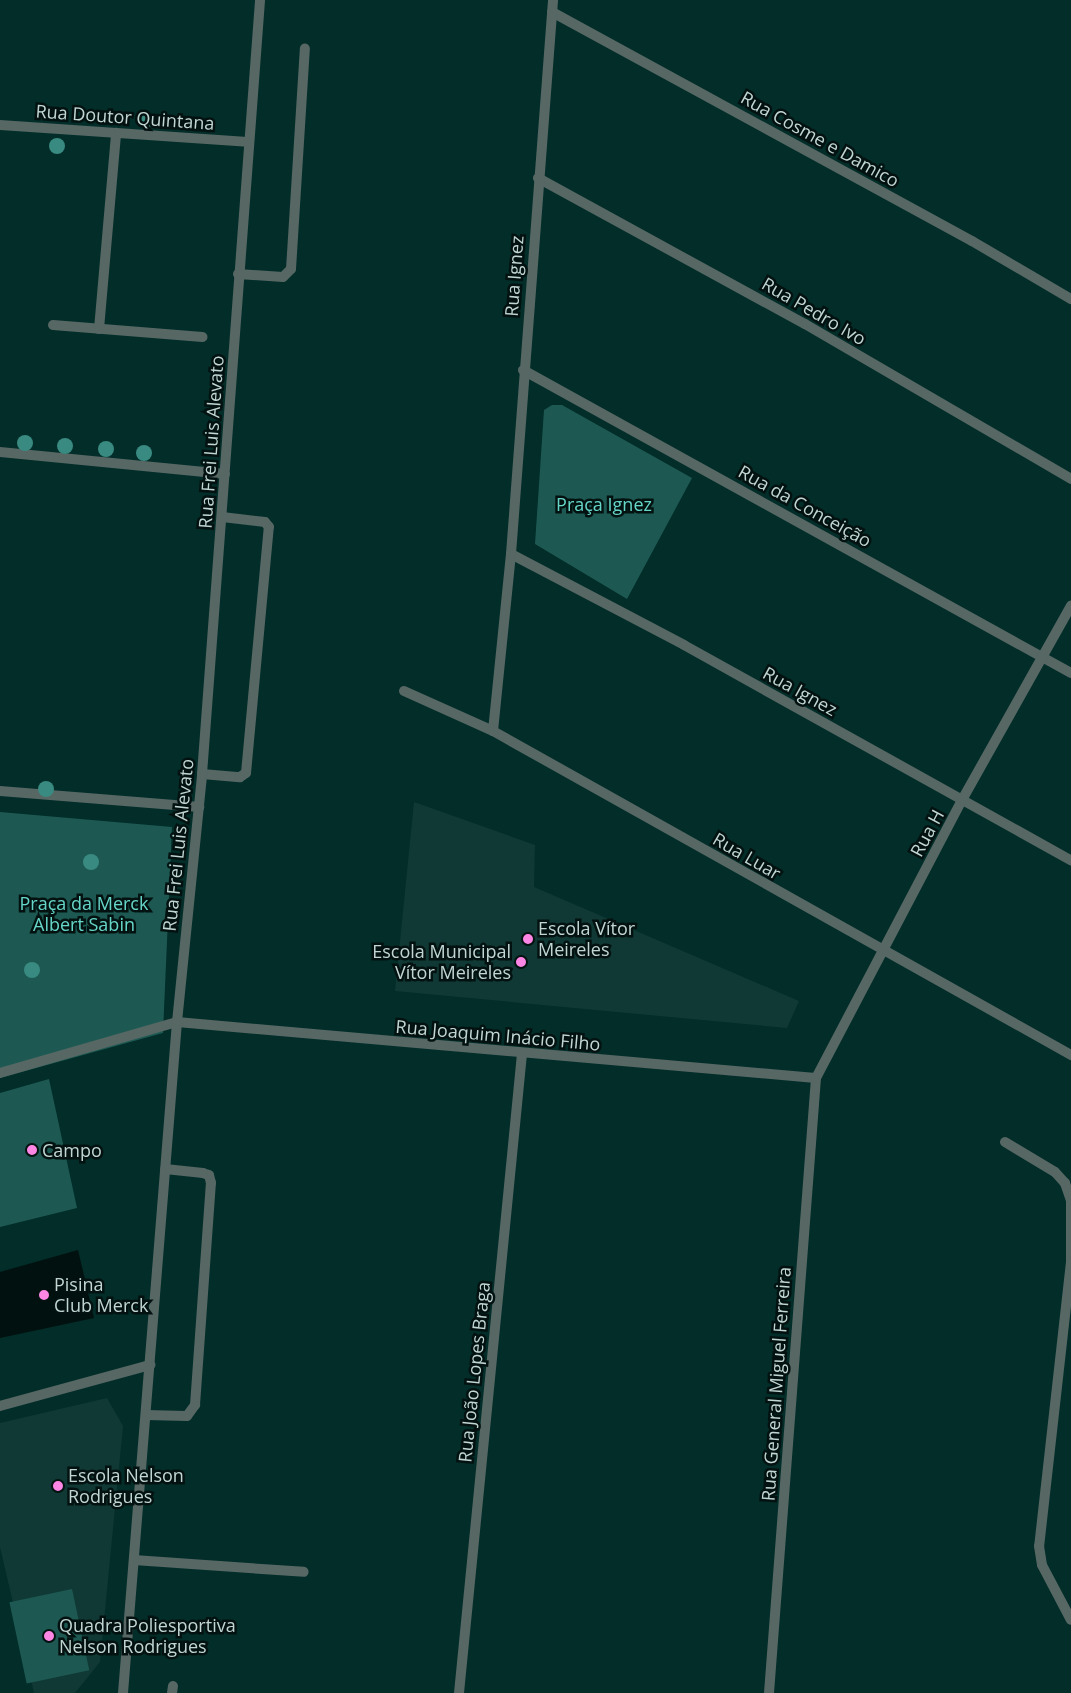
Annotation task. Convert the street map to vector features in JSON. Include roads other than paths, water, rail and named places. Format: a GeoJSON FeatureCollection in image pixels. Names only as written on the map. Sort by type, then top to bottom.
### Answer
{"type":"FeatureCollection","features":[{"type":"Feature","properties":{"kind":"street","name":"Rua Frei Luis Alevato"},"geometry":{"type":"LineString","coordinates":[[123,1693],[177,1022],[202,774],[222,517],[247,142],[260,0]]}},
{"type":"Feature","properties":{"kind":"street","name":"Rua Ignez"},"geometry":{"type":"LineString","coordinates":[[493,731],[511,554],[523,370],[553,0]]}},
{"type":"Feature","properties":{"kind":"street","name":"Rua Cosme e Damico"},"geometry":{"type":"LineString","coordinates":[[552,12],[964,236],[1071,299]]}},
{"type":"Feature","properties":{"kind":"street"},"geometry":{"type":"LineString","coordinates":[[238,274],[283,277],[291,269],[305,48]]}},
{"type":"Feature","properties":{"kind":"street","name":"Rua Doutor Quintana"},"geometry":{"type":"LineString","coordinates":[[0,125],[247,142]]}},
{"type":"Feature","properties":{"kind":"street"},"geometry":{"type":"LineString","coordinates":[[99,329],[116,133]]}},
{"type":"Feature","properties":{"kind":"street","name":"Rua Pedro Ivo"},"geometry":{"type":"LineString","coordinates":[[538,178],[797,319],[1071,478]]}},
{"type":"Feature","properties":{"kind":"street"},"geometry":{"type":"LineString","coordinates":[[53,325],[203,338]]}},
{"type":"Feature","properties":{"kind":"street","name":"Rua da Conceição"},"geometry":{"type":"LineString","coordinates":[[523,370],[1071,673]]}},
{"type":"Feature","properties":{"kind":"street"},"geometry":{"type":"LineString","coordinates":[[0,452],[225,474]]}},
{"type":"Feature","properties":{"kind":"street"},"geometry":{"type":"LineString","coordinates":[[202,774],[240,777],[246,773],[269,527],[265,522],[222,517]]}},
{"type":"Feature","properties":{"kind":"street","name":"Rua Ignez"},"geometry":{"type":"LineString","coordinates":[[511,554],[684,645],[1071,860]]}},
{"type":"Feature","properties":{"kind":"street","name":"Rua H"},"geometry":{"type":"LineString","coordinates":[[816,1078],[962,800],[1071,606]]}},
{"type":"Feature","properties":{"kind":"street","name":"Rua Luar"},"geometry":{"type":"LineString","coordinates":[[404,691],[493,731],[882,952],[1071,1056]]}},
{"type":"Feature","properties":{"kind":"street"},"geometry":{"type":"LineString","coordinates":[[0,791],[199,807]]}},
{"type":"Feature","properties":{"kind":"street"},"geometry":{"type":"LineString","coordinates":[[0,1073],[177,1022]]}},
{"type":"Feature","properties":{"kind":"street","name":"Rua Joaquim Inácio Filho"},"geometry":{"type":"LineString","coordinates":[[177,1022],[522,1054],[816,1078]]}},
{"type":"Feature","properties":{"kind":"street","name":"Rua João Lopes Braga"},"geometry":{"type":"LineString","coordinates":[[459,1693],[522,1054]]}},
{"type":"Feature","properties":{"kind":"street","name":"Rua General Miguel Ferreira"},"geometry":{"type":"LineString","coordinates":[[769,1693],[816,1078]]}},
{"type":"Feature","properties":{"kind":"street"},"geometry":{"type":"LineString","coordinates":[[1005,1142],[1055,1172],[1065,1183],[1071,1200],[1071,1262],[1039,1546],[1042,1565],[1071,1620]]}},
{"type":"Feature","properties":{"kind":"street"},"geometry":{"type":"LineString","coordinates":[[146,1415],[187,1416],[195,1405],[211,1183],[209,1175],[202,1172],[165,1170]]}},
{"type":"Feature","properties":{"kind":"street"},"geometry":{"type":"LineString","coordinates":[[0,1406],[150,1365]]}},
{"type":"Feature","properties":{"kind":"street"},"geometry":{"type":"LineString","coordinates":[[134,1560],[304,1572]]}},
{"type":"Feature","properties":{"kind":"place","name":"Escola Vítor Meireles"},"geometry":{"type":"Point","coordinates":[528,939]}},
{"type":"Feature","properties":{"kind":"place","name":"Escola Municipal Vítor Meireles"},"geometry":{"type":"Point","coordinates":[521,962]}},
{"type":"Feature","properties":{"kind":"place","name":"Campo"},"geometry":{"type":"Point","coordinates":[32,1150]}},
{"type":"Feature","properties":{"kind":"place","name":"Pisina Club Merck"},"geometry":{"type":"Point","coordinates":[44,1295]}},
{"type":"Feature","properties":{"kind":"place","name":"Escola Nelson Rodrigues"},"geometry":{"type":"Point","coordinates":[58,1486]}},
{"type":"Feature","properties":{"kind":"place","name":"Quadra Poliesportiva Nelson Rodrigues"},"geometry":{"type":"Point","coordinates":[49,1636]}},
{"type":"Feature","properties":{"kind":"park label","name":"Praça Ignez"},"geometry":{"type":"Point","coordinates":[604,504]}},
{"type":"Feature","properties":{"kind":"park label","name":"Praça da Merck Albert Sabin"},"geometry":{"type":"Point","coordinates":[84,914]}}]}
